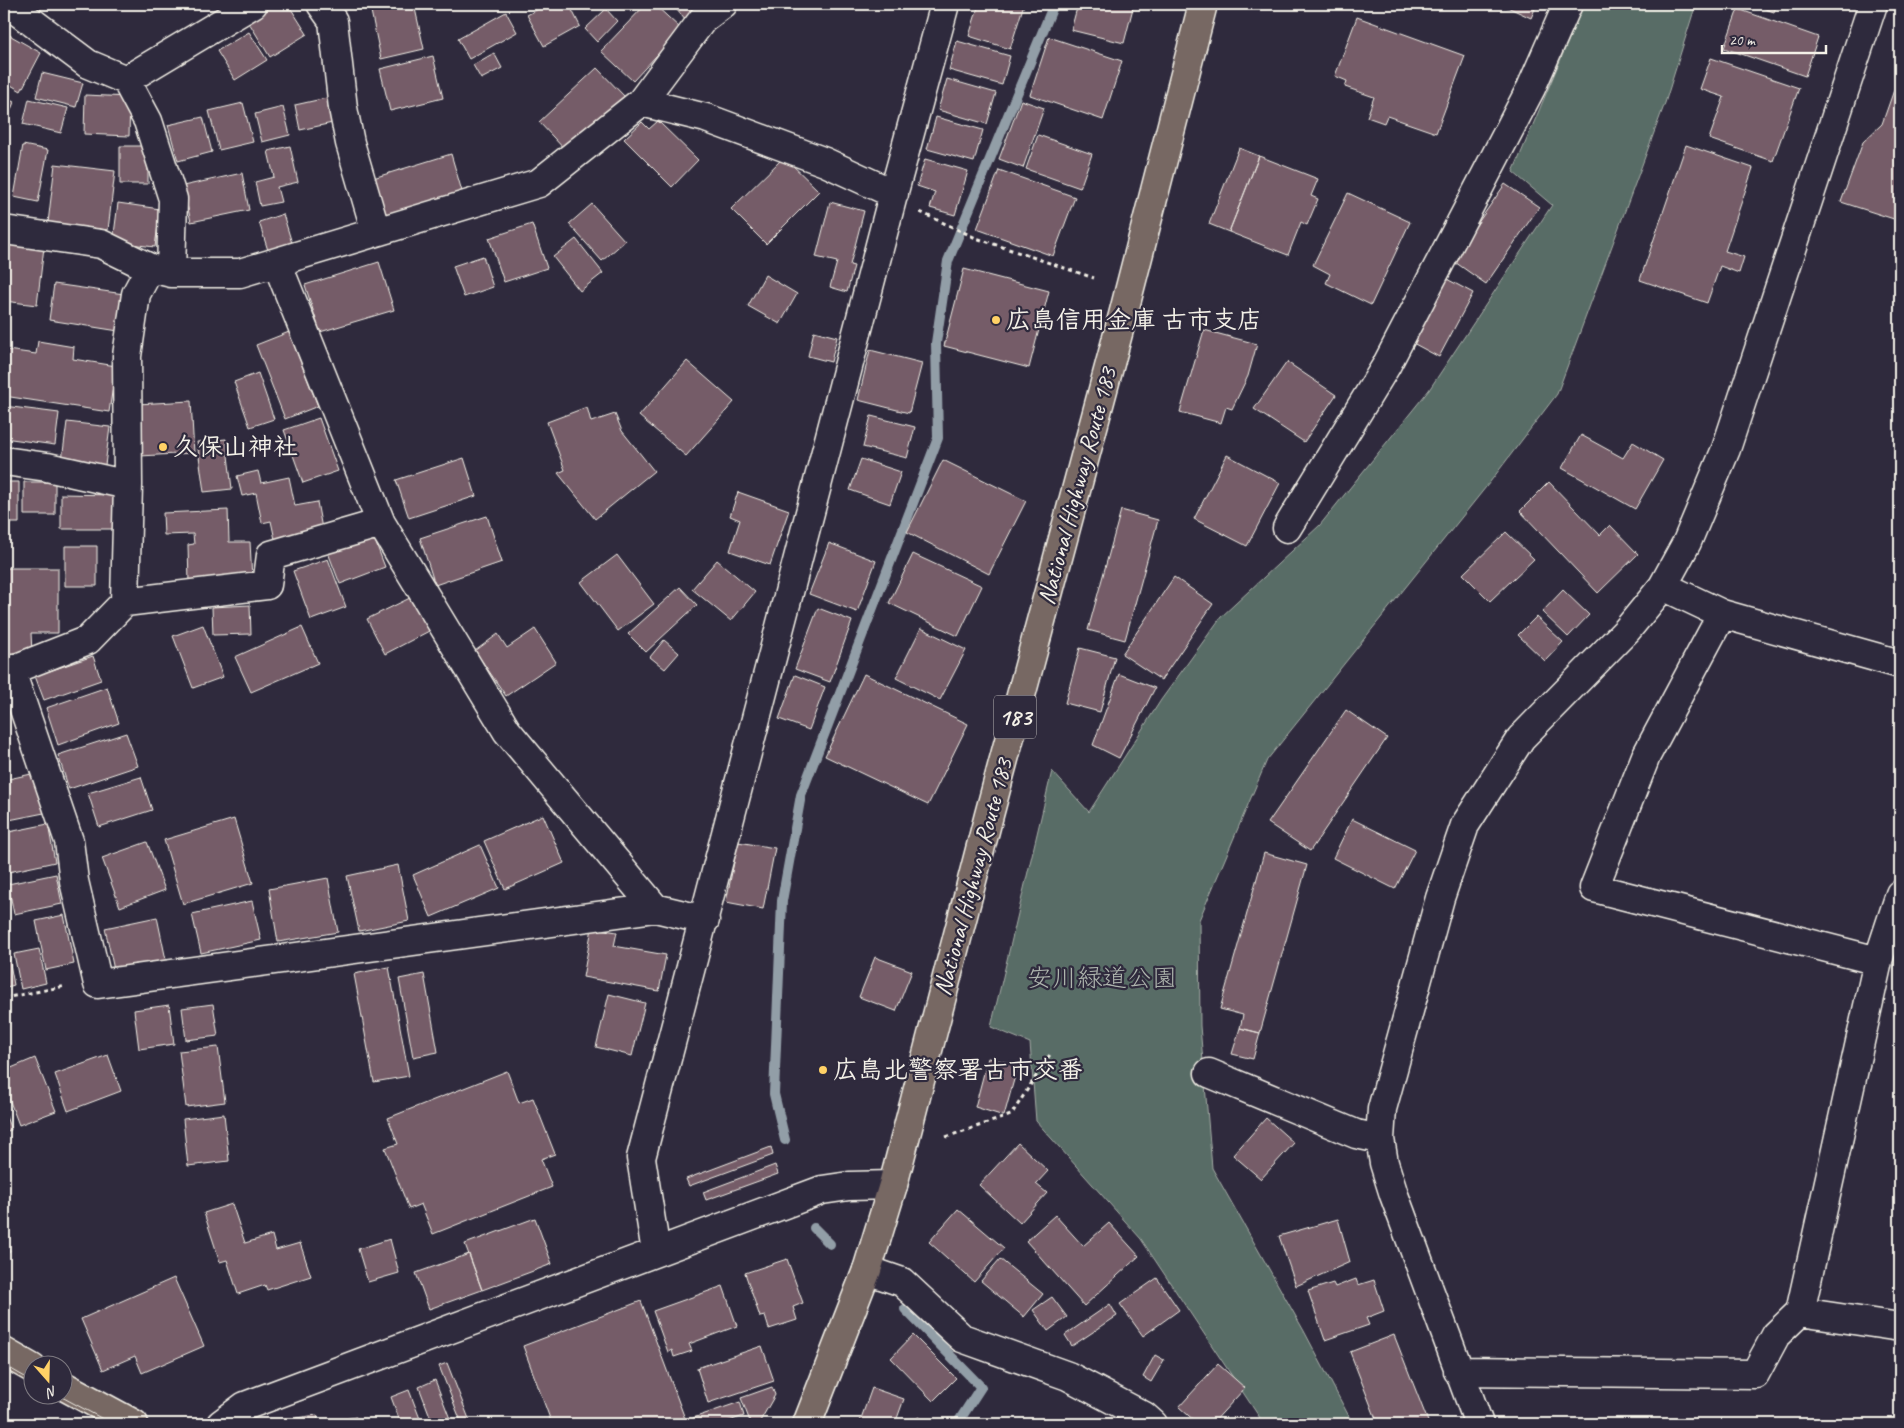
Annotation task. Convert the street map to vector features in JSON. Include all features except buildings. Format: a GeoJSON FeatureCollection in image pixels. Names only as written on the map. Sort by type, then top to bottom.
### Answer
{"type":"FeatureCollection","features":[{"type":"Feature","properties":{"kind":"main road","name":"National Highway Route 183"},"geometry":{"type":"LineString","coordinates":[[807,1424],[867,1270],[893,1185],[1203,4]]}},
{"type":"Feature","properties":{"kind":"main road"},"geometry":{"type":"LineString","coordinates":[[4,1352],[22,1362]]}},
{"type":"Feature","properties":{"kind":"main road"},"geometry":{"type":"LineString","coordinates":[[72,1390],[134,1424]]}},
{"type":"Feature","properties":{"kind":"street"},"geometry":{"type":"LineString","coordinates":[[8,4],[88,64],[126,80],[148,121],[173,200],[160,270],[136,294],[127,356],[128,485],[125,602]]}},
{"type":"Feature","properties":{"kind":"street"},"geometry":{"type":"LineString","coordinates":[[126,80],[253,4]]}},
{"type":"Feature","properties":{"kind":"street"},"geometry":{"type":"LineString","coordinates":[[321,4],[333,21],[343,108],[350,143],[376,232]]}},
{"type":"Feature","properties":{"kind":"street"},"geometry":{"type":"LineString","coordinates":[[4,230],[101,244],[160,270],[240,273],[539,183],[641,102],[703,19],[722,4]]}},
{"type":"Feature","properties":{"kind":"street"},"geometry":{"type":"LineString","coordinates":[[656,1252],[641,1158],[945,4]]}},
{"type":"Feature","properties":{"kind":"street"},"geometry":{"type":"LineString","coordinates":[[1287,528],[1386,366],[1531,88],[1568,4]]}},
{"type":"Feature","properties":{"kind":"street"},"geometry":{"type":"LineString","coordinates":[[1479,1424],[1394,1195],[1384,1163],[1380,1139],[1382,1109],[1440,898],[1465,824],[1521,738],[1627,630],[1663,586],[1687,542],[1726,449],[1873,4]]}},
{"type":"Feature","properties":{"kind":"street"},"geometry":{"type":"LineString","coordinates":[[641,102],[706,118],[826,162],[894,194]]}},
{"type":"Feature","properties":{"kind":"street"},"geometry":{"type":"LineString","coordinates":[[277,263],[381,523],[507,731],[655,908]]}},
{"type":"Feature","properties":{"kind":"street"},"geometry":{"type":"LineString","coordinates":[[4,461],[47,467],[128,485]]}},
{"type":"Feature","properties":{"kind":"street"},"geometry":{"type":"LineString","coordinates":[[381,523],[271,555],[267,586],[125,602],[88,640],[8,672],[69,842],[74,881],[98,984],[655,908],[704,920]]}},
{"type":"Feature","properties":{"kind":"street"},"geometry":{"type":"LineString","coordinates":[[1663,586],[1722,614],[1900,664]]}},
{"type":"Feature","properties":{"kind":"street"},"geometry":{"type":"LineString","coordinates":[[1722,614],[1646,756],[1594,888],[1878,961]]}},
{"type":"Feature","properties":{"kind":"street"},"geometry":{"type":"LineString","coordinates":[[1458,1371],[1755,1374],[1776,1335],[1800,1312],[1878,961],[1900,894]]}},
{"type":"Feature","properties":{"kind":"street"},"geometry":{"type":"LineString","coordinates":[[1209,1073],[1356,1134],[1380,1139]]}},
{"type":"Feature","properties":{"kind":"street"},"geometry":{"type":"LineString","coordinates":[[221,1424],[245,1406],[822,1190],[849,1186],[893,1185]]}},
{"type":"Feature","properties":{"kind":"street"},"geometry":{"type":"LineString","coordinates":[[867,1270],[902,1282],[962,1338],[1068,1376],[1144,1416],[1153,1424]]}},
{"type":"Feature","properties":{"kind":"street"},"geometry":{"type":"LineString","coordinates":[[1800,1312],[1900,1327]]}},
{"type":"Feature","properties":{"kind":"path"},"geometry":{"type":"LineString","coordinates":[[950,227],[976,238],[1094,278]]}},
{"type":"Feature","properties":{"kind":"path"},"geometry":{"type":"LineString","coordinates":[[4,998],[87,982],[98,984]]}},
{"type":"Feature","properties":{"kind":"path"},"geometry":{"type":"LineString","coordinates":[[946,1137],[1011,1115],[1051,1053]]}},
{"type":"Feature","properties":{"kind":"green space","name":"安川緑道公園"},"geometry":{"type":"Polygon","coordinates":[[[1584,4],[1696,4],[1665,103],[1557,394],[1490,482],[1267,760],[1199,920],[1200,1026],[1212,1168],[1304,1331],[1353,1424],[1264,1424],[1141,1239],[1036,1121],[1030,1043],[991,1027],[1052,771],[1089,812],[1161,700],[1221,617],[1320,525],[1429,390],[1552,205],[1513,172],[1584,4]]]}},
{"type":"Feature","properties":{"kind":"waterway"},"geometry":{"type":"LineString","coordinates":[[785,1140],[774,1094],[782,901],[801,795],[938,438],[936,343],[948,261],[1054,4]]}},
{"type":"Feature","properties":{"kind":"waterway"},"geometry":{"type":"LineString","coordinates":[[814,1228],[830,1244]]}},
{"type":"Feature","properties":{"kind":"waterway"},"geometry":{"type":"LineString","coordinates":[[905,1309],[981,1387],[957,1424]]}},
{"type":"Feature","properties":{"kind":"tram line"},"geometry":{"type":"LineString","coordinates":[[4,1365],[22,1375]]}},
{"type":"Feature","properties":{"kind":"tram line"},"geometry":{"type":"LineString","coordinates":[[72,1402],[112,1424]]}},
{"type":"Feature","properties":{"kind":"tram line"},"geometry":{"type":"LineString","coordinates":[[4,1417],[18,1424]]}},
{"type":"Feature","properties":{"kind":"place","name":"広島信用金庫 古市支店"},"geometry":{"type":"Point","coordinates":[996,320]}},
{"type":"Feature","properties":{"kind":"place","name":"久保山神社"},"geometry":{"type":"Point","coordinates":[163,447]}},
{"type":"Feature","properties":{"kind":"place","name":"広島北警察署古市交番"},"geometry":{"type":"Point","coordinates":[823,1070]}}]}
